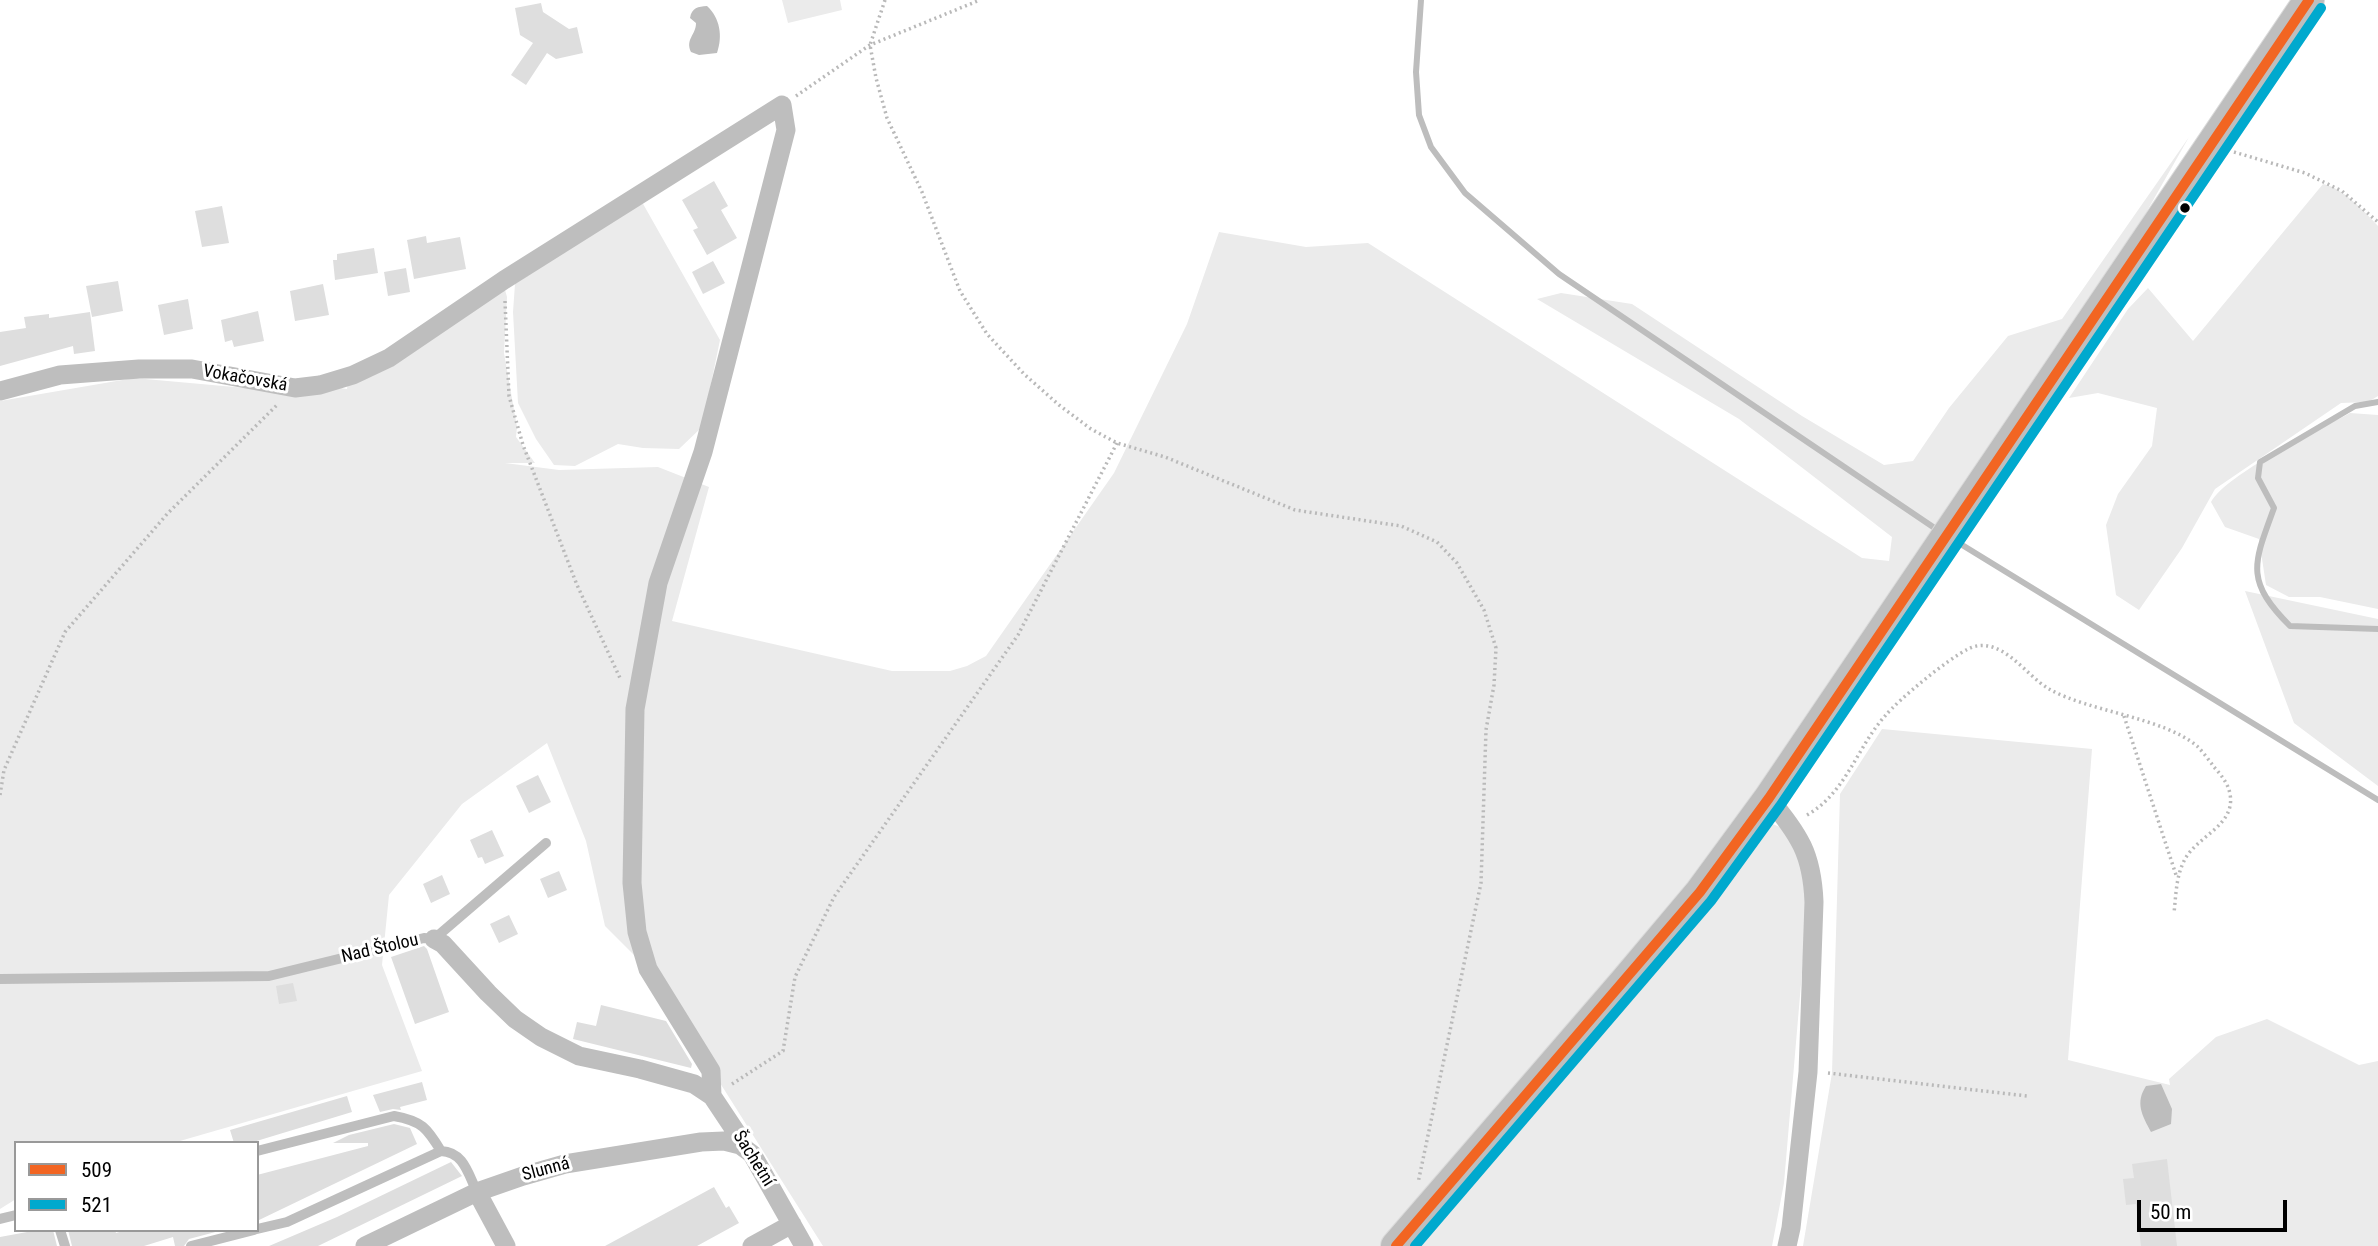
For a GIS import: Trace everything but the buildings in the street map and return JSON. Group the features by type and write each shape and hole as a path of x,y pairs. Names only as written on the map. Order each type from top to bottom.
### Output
{"main road":[{"path":"1405,1235 1700,892 1769,798 2309,0"}],"street":[{"name":"Vokačovská","path":"0,391 60,375 139,369 191,369 295,388 320,385 353,375 389,358 505,280 782,105"},
{"path":"712,1096 712,1071 648,969 637,932 632,883 635,709 658,583 703,452 786,130 782,105"},
{"path":"1769,798 1801,840 1809,858 1814,902 1808,1072 1787,1246"},
{"name":"Nad Štolou","path":"435,939 443,944 515,1019 541,1037 579,1056 694,1084 712,1096"},
{"name":"Šachetní","path":"712,1096 738,1135 740,1145 752,1154 804,1246"},
{"name":"Slunná","path":"365,1246 477,1192 565,1164 701,1142 724,1141 740,1145"},
{"path":"477,1192 506,1246"},
{"path":"752,1246 792,1224"}],"lane":[{"path":"435,939 546,843"},
{"name":"Nad Štolou","path":"0,979 269,976 424,937 435,939"},
{"path":"259,1151 394,1116 414,1119 429,1131 441,1151"},
{"path":"259,1229 287,1222 441,1151 460,1157 477,1192"},
{"path":"191,1246 248,1232"}],"path":[{"path":"885,0 870,45 887,118 922,192 960,291 987,334 1024,374 1080,421 1117,443 1165,457 1295,510 1401,526 1437,542 1457,563 1484,610 1496,648 1494,685 1486,730 1480,883 1405,1235"},
{"path":"782,105 870,45 980,0"},
{"path":"2212,145 2305,173 2342,191 2378,222"},
{"path":"505,280 509,396 523,445 577,586 635,709"},
{"path":"0,795 4,770 65,632 168,513 295,388"},
{"path":"712,1096 783,1051 795,977 834,897 1018,635 1117,443"},
{"path":"1790,824 1811,812 1835,792 1885,716 1938,670 1970,648 1988,645 2004,653 2049,689 2171,730 2197,747 2226,782 2230,794 2230,809 2221,824 2198,843 2185,859 2178,880 2174,913"},
{"path":"2124,716 2178,880"},
{"path":"1832,1073 2027,1096"}],"shaded area":[{"path":"782,0 840,0 842,10 788,23"},
{"path":"707,6 717,22 719,47 717,53 699,55 691,52 689,48 696,23 690,18 698,7"},
{"path":"2189,137 2126,248 1702,871 1384,1246 823,1246 648,969 605,926 586,841 547,743 462,804 389,895 382,965 422,1071 180,1141 14,1141 14,1200 0,1209 0,401 134,378 279,391 320,385 347,389 348,382 505,290 507,297 504,353 517,427 516,437 535,463 505,463 559,470 658,467 709,487 672,621 892,671 950,671 986,656 1114,473 1187,324 1219,232 1306,247 1368,243 1862,558 1889,561 1892,537 1739,419 1537,299 1561,293 1632,304 1802,416 1884,465 1913,461 1949,408 2008,336 2062,319"},
{"path":"2323,184 2346,195 2378,226 2378,396 2368,402 2341,403 2215,489 2182,548 2139,610 2116,595 2106,525 2118,494 2152,446 2157,408 2098,393 2069,398 2128,309 2148,288 2193,341"},
{"path":"642,202 720,340 702,427 679,449 618,444 575,466 554,465 536,439 518,403 513,312 515,284"},
{"path":"2350,413 2378,415 2378,609 2320,597 2289,597 2266,585 2259,539 2225,527 2211,502 2235,478 2296,441"},
{"path":"2245,591 2378,619 2378,786 2294,723"},
{"path":"1882,729 2092,749 2068,1060 2170,1085 2169,1079 2216,1037 2267,1019 2359,1065 2378,1061 2378,1246 1803,1246 1832,1073 1840,794"},
{"path":"1768,822 1787,830 1805,864 1808,902 1784,1183 1772,1246 1409,1246 1633,999"},
{"path":"2161,1084 2172,1109 2171,1124 2151,1132 2140,1104 2141,1098 2146,1086"}],"waterway":[{"path":"1421,0 1416,72 1419,115 1431,147 1465,193 1559,274 1939,531"},
{"path":"2378,402 2355,406 2260,462 2258,478 2274,508 2258,557 2257,570 2265,596 2290,626 2378,629"},
{"path":"1954,540 2378,800"}],"transit line":[{"name":"509","path":"1396,1246 1700,892 1769,798 2309,0"},
{"name":"521","path":"1415,1246 1711,901 1780,806 2321,8"}]}
